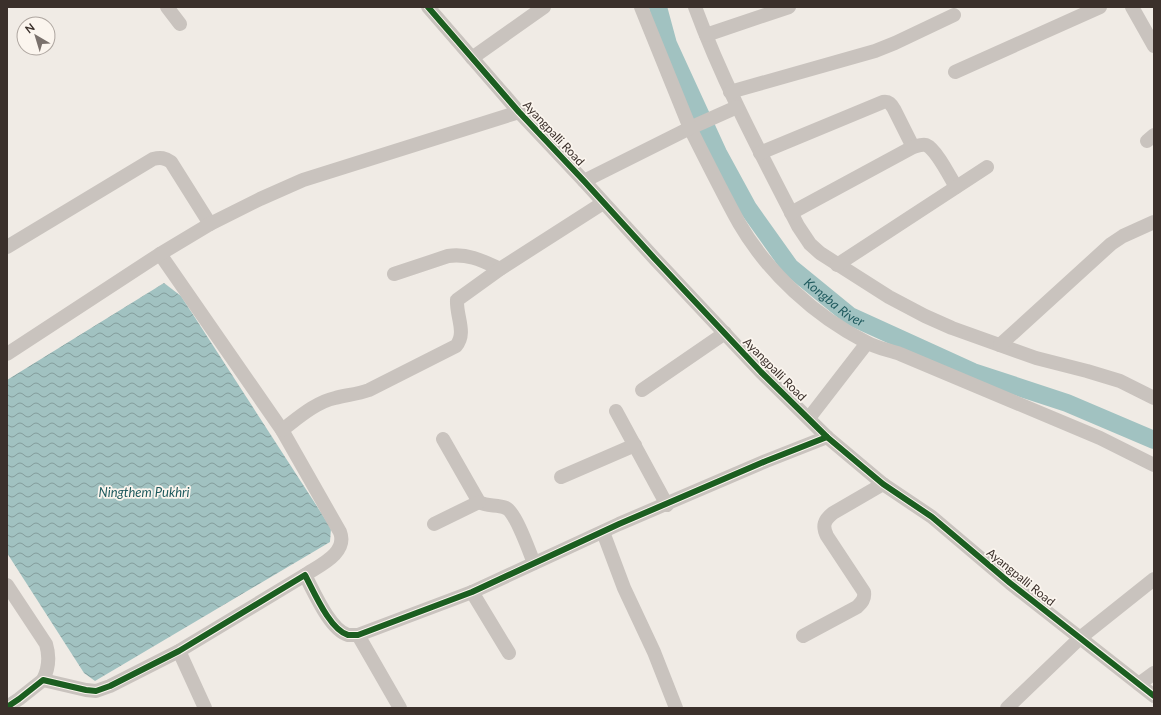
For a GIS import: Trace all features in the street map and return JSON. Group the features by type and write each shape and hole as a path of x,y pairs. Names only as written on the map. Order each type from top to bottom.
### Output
{"street":[{"path":"167,7 180,24"},
{"name":"Ayangpalli Road","path":"428,7 519,112 603,203 761,372 827,437 883,484 932,517 1010,583 1154,696"},
{"path":"641,7 694,126 740,223 758,251 805,300 837,325 867,343 900,354 1100,438 1154,465"},
{"path":"695,7 730,92 732,108 760,153 798,226 810,244 820,253 889,297 925,316 1036,358 1120,381 1154,398"},
{"path":"706,35 789,7"},
{"path":"955,72 1100,7"},
{"path":"1132,7 1154,46"},
{"path":"472,58 535,9"},
{"path":"730,92 875,51 954,15"},
{"path":"760,153 883,102 892,105 913,147"},
{"path":"584,181 732,108"},
{"path":"7,354 160,254 210,224 260,199 303,180 519,112"},
{"path":"791,212 913,147 922,145 929,147 933,151 956,187"},
{"path":"7,247 147,163 163,157 171,162 210,224"},
{"path":"837,265 987,167"},
{"path":"282,430 318,405 335,398 360,394 456,346 462,336 457,300 500,268 603,203"},
{"path":"1000,345 1111,244 1123,236 1154,222"},
{"path":"43,680 77,689 96,691 110,686 179,651 305,575 334,555 341,547 343,539 340,532 282,430 160,254"},
{"path":"394,274 448,256 458,255 478,259 500,268"},
{"path":"642,390 725,333"},
{"path":"809,418 867,343"},
{"path":"616,411 667,505"},
{"path":"305,575 332,624 349,635 358,635 472,592 603,532 766,461 827,437"},
{"path":"443,439 479,502 485,505 499,506 510,511 514,516 534,563"},
{"path":"561,477 635,445"},
{"path":"803,636 862,602 864,592 827,536 824,530 824,523 833,512 883,484"},
{"path":"434,524 479,502"},
{"path":"603,532 624,588 654,652 676,708"},
{"path":"1007,708 1080,638 1154,579"},
{"path":"7,585 46,644 49,653 49,665 43,680 21,704 7,707"},
{"path":"472,592 509,652"},
{"path":"358,635 400,708"},
{"path":"179,651 205,708"},
{"path":"1139,684 1154,673"}],"water":[{"name":"Ningthem Pukhri","path":"164,283 181,296 331,528 330,542 95,681 84,673 7,553 7,380"}],"waterway":[{"name":"Kongba River","path":"658,7 668,44 718,153 748,208 790,267 850,316 973,372 1067,403 1154,440"}],"cycle path":[{"path":"428,7 519,112 655,259 761,372 827,437 883,484 932,517 1010,583 1154,696"},
{"path":"7,707 43,680 96,691 110,686 179,651 305,575 323,610 335,626 341,632 348,635 358,635 472,592 619,524 766,461 827,437"}]}
